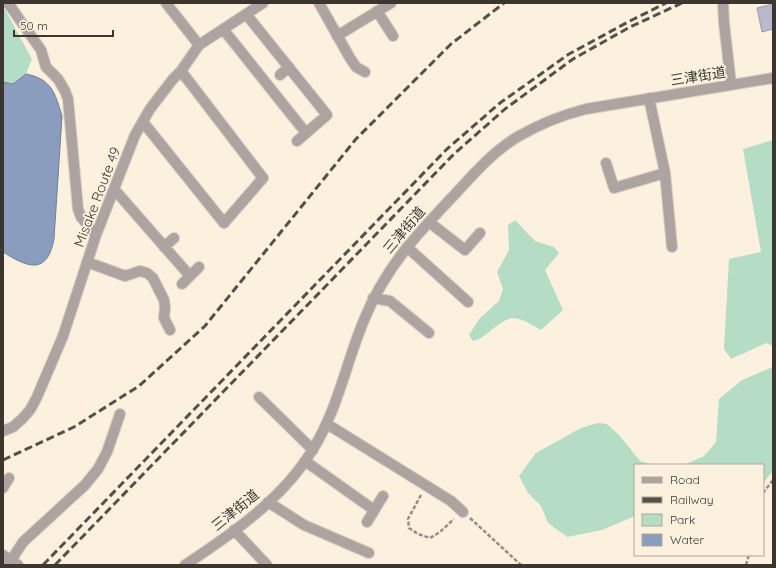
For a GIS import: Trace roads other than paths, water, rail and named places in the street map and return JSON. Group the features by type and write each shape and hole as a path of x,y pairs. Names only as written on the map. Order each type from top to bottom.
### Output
{"street":[{"path":"166,3 199,45"},
{"name":"Misake Route 49","path":"3,431 13,427 22,419 30,410 37,396 62,336 96,235 135,135 150,109 181,71 199,45 263,3"},
{"path":"319,3 356,67 366,72"},
{"path":"337,36 391,3"},
{"path":"723,3 731,84"},
{"path":"12,4 41,50 46,67 58,79 68,99 77,205 81,217 96,235"},
{"path":"377,12 393,36"},
{"path":"246,14 327,115 297,141"},
{"path":"223,29 306,133"},
{"path":"280,75 289,67"},
{"path":"143,122 224,223 263,178 181,71"},
{"name":"三津街道","path":"185,565 234,530 268,502 282,489 306,461 327,424 352,352 373,298 385,277 407,247 482,164 518,137 562,115 586,109 773,78"},
{"path":"649,98 665,173 672,247"},
{"path":"606,163 614,188 665,173"},
{"path":"114,189 190,276"},
{"path":"429,222 465,250 480,233"},
{"path":"164,247 174,238"},
{"path":"407,247 468,302"},
{"path":"87,262 125,276 140,271 147,273 153,278 164,300 164,318 170,330"},
{"path":"182,284 199,267"},
{"path":"373,298 390,301 429,333"},
{"path":"259,397 313,450"},
{"path":"10,561 23,542 85,485 98,469 107,452 120,414"},
{"path":"327,424 451,501 463,512"},
{"path":"306,461 374,510"},
{"path":"3,488 9,478"},
{"path":"367,522 383,496"},
{"path":"268,502 304,525 369,553"},
{"path":"234,530 267,565"}],"water":[{"path":"26,74 41,79 47,83 54,93 62,116 54,239 51,251 46,259 35,265 20,262 3,252 3,82 13,84"}],"railway":[{"path":"3,460 74,427 139,386 205,326 356,139 451,44 504,3"},
{"path":"43,565 447,149 500,103 569,54 666,3"},
{"path":"55,565 454,154 505,109 573,59 630,27 682,3"}]}
